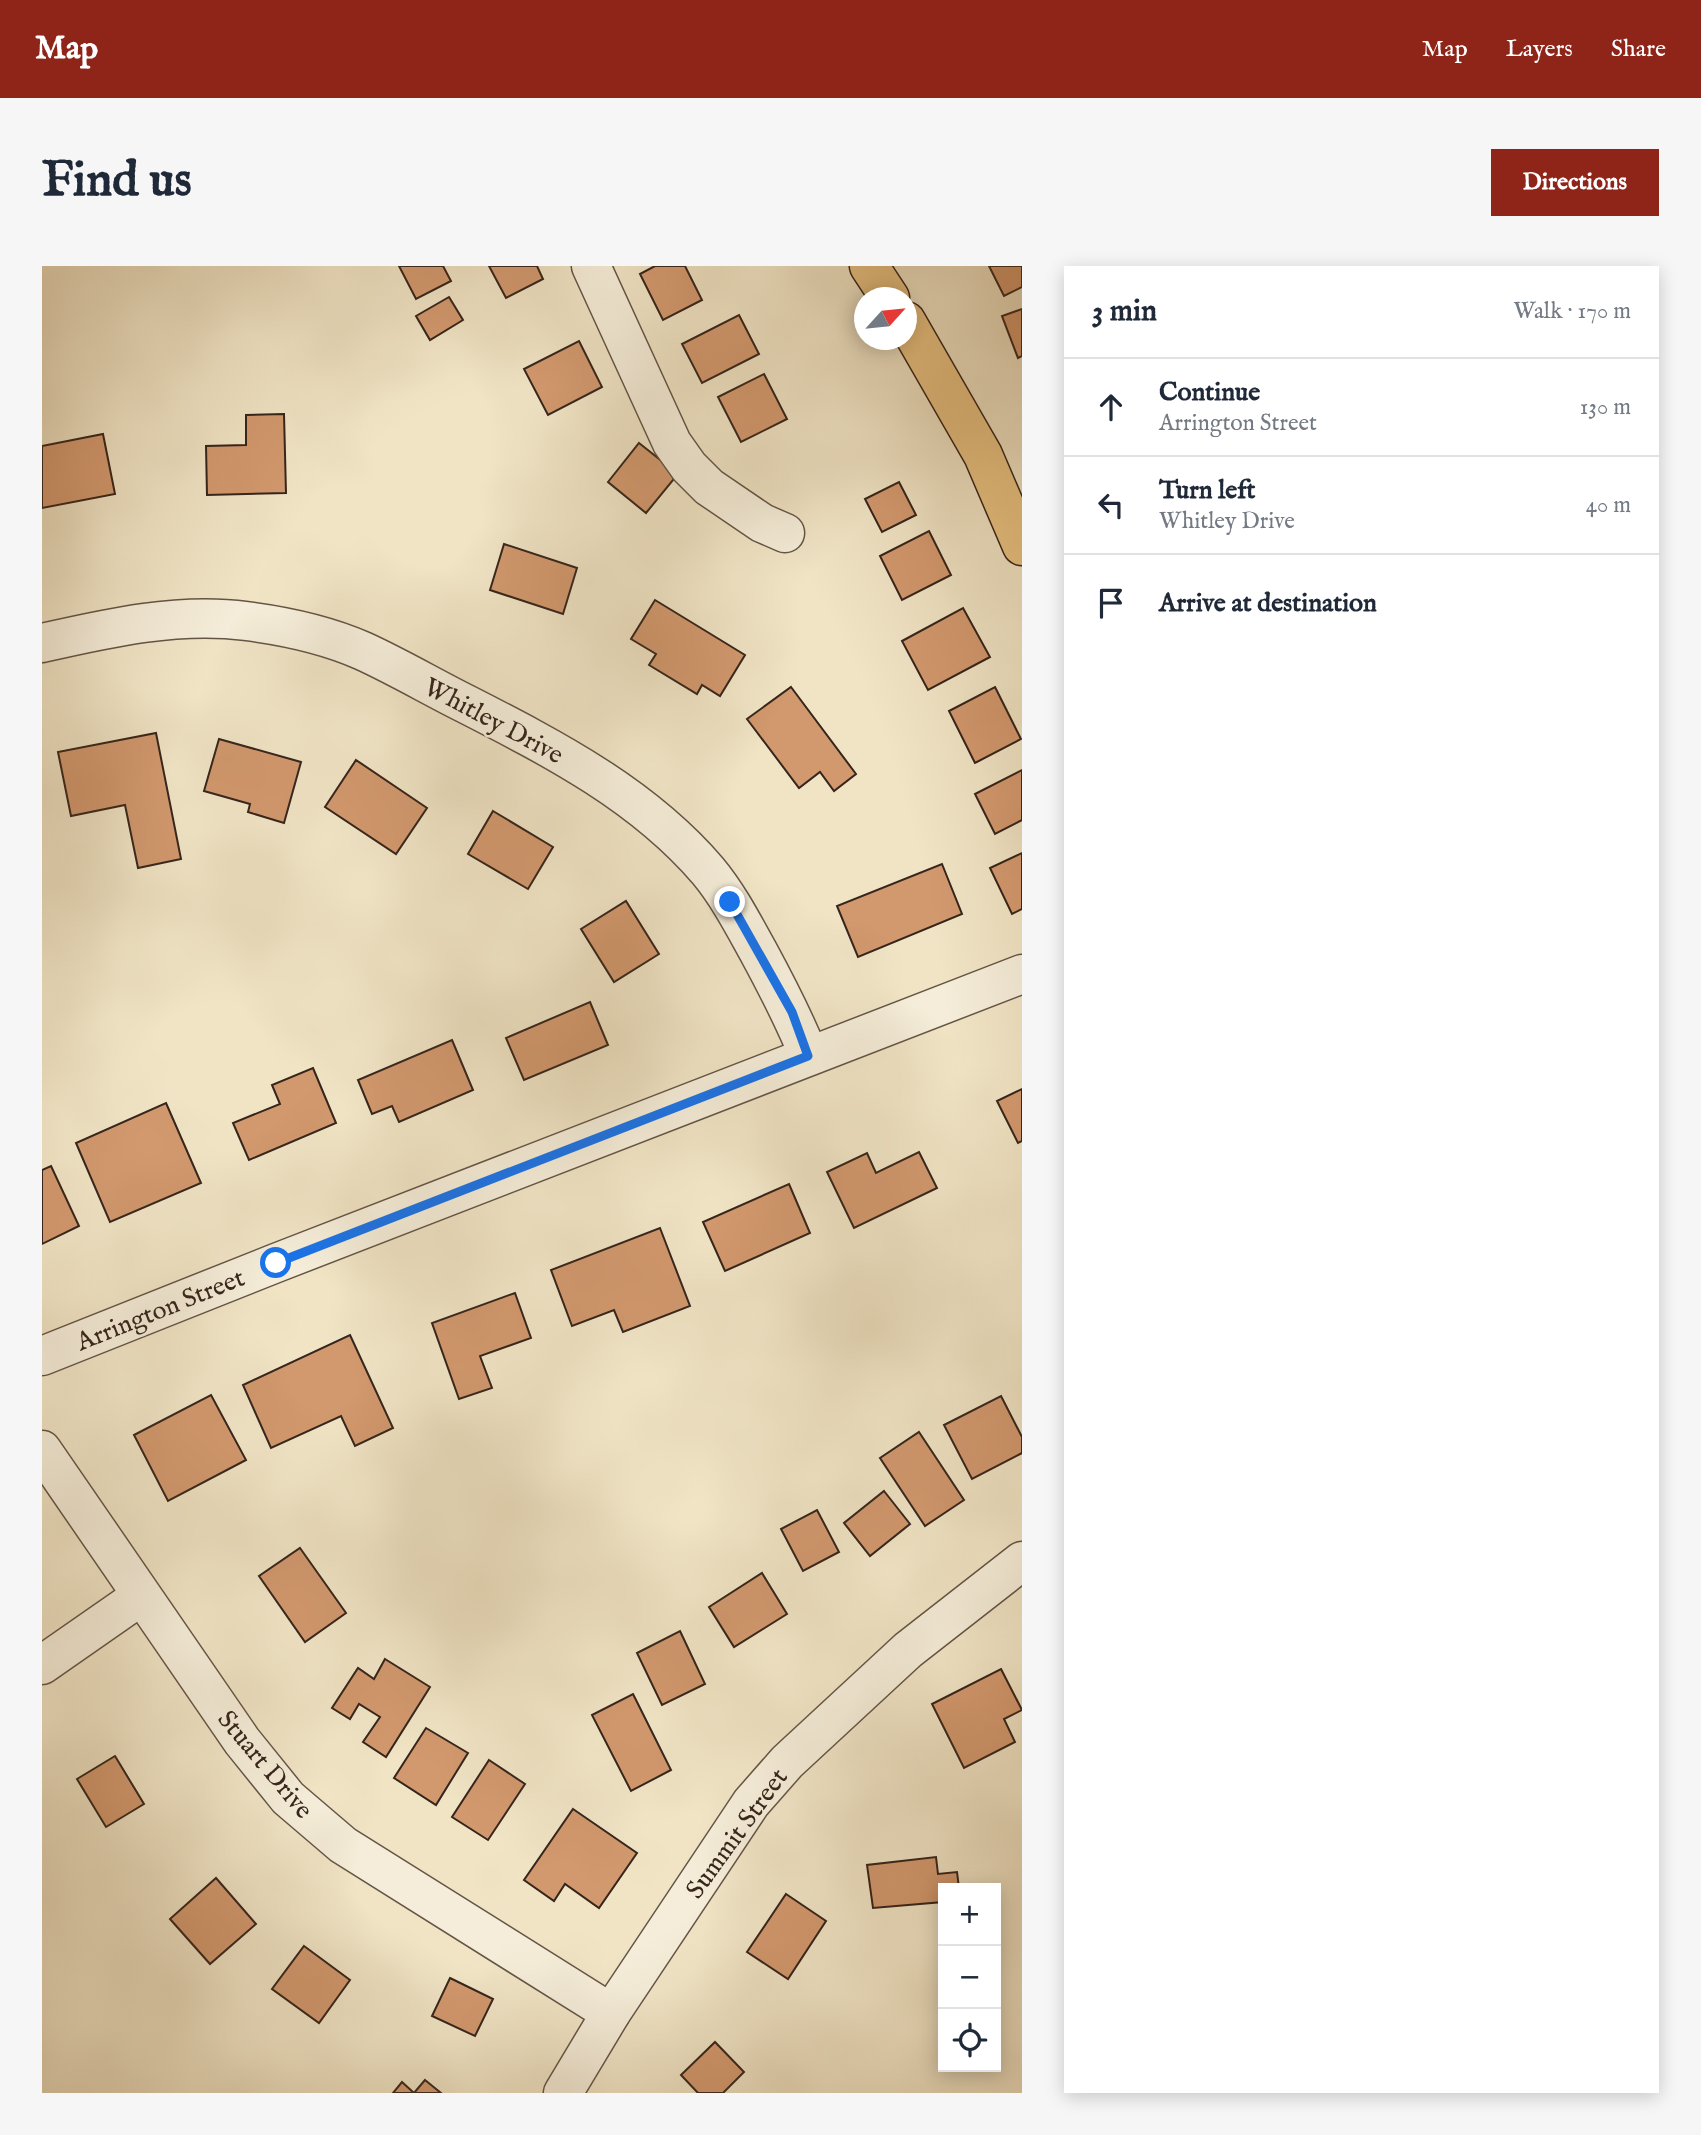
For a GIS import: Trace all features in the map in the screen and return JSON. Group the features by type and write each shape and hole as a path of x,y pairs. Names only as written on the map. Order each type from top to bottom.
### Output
{"main road":[{"path":"869,266 883,287"},
{"path":"917,340 983,455 1022,546"}],"street":[{"path":"590,266 672,443 689,467 709,487 762,523 786,533"},
{"name":"Whitley Drive","path":"42,643 129,625 188,618 244,620 322,637 362,651 551,748 629,797 674,836 708,872 750,936 792,1012 808,1056"},
{"name":"Arrington Street","path":"42,1356 1022,974"},
{"name":"Stuart Drive","path":"42,1450 242,1741 288,1798 343,1845 611,2012"},
{"name":"Summit Street","path":"563,2093 611,2012 751,1803 787,1762 908,1650 1022,1561"},
{"path":"42,1665 141,1596"}],"building":[{"path":"399,266 443,266 451,281 416,299"},
{"path":"489,266 537,266 543,279 506,298"},
{"path":"655,266 685,266 702,300 663,320 640,274"},
{"path":"989,266 1022,266 1022,287 1004,296"},
{"path":"449,297 463,320 430,340 416,316"},
{"path":"1022,309 1022,356 1018,358 1002,316"},
{"path":"739,315 759,354 702,383 682,344"},
{"path":"579,341 602,387 548,415 524,369"},
{"path":"764,374 787,419 741,442 718,397"},
{"path":"284,414 286,493 207,495 206,446 246,445 246,415"},
{"path":"103,434 115,494 42,508 42,446"},
{"path":"639,443 678,474 646,513 608,482"},
{"path":"899,482 916,515 882,532 865,499"},
{"path":"929,531 951,575 902,600 880,556"},
{"path":"504,544 577,568 563,614 490,590"},
{"path":"655,600 745,655 720,696 702,685 697,694 649,665 656,654 631,639"},
{"path":"963,608 990,657 928,690 902,641"},
{"path":"791,687 856,774 834,791 820,772 799,788 747,719"},
{"path":"995,687 1021,739 975,763 949,711"},
{"path":"156,733 181,859 138,868 125,805 71,816 58,752"},
{"path":"219,739 301,762 284,823 248,812 250,804 204,791"},
{"path":"356,760 427,808 396,854 325,807"},
{"path":"1022,770 1022,820 995,834 975,794"},
{"path":"493,811 553,847 528,889 468,854"},
{"path":"1022,853 1022,909 1012,914 990,868"},
{"path":"942,864 962,914 858,957 837,906"},
{"path":"626,901 659,954 614,982 581,929"},
{"path":"590,1002 608,1045 524,1080 506,1038"},
{"path":"452,1040 473,1090 399,1122 392,1106 372,1114 358,1080"},
{"path":"313,1068 336,1123 249,1160 233,1123 280,1104 272,1085"},
{"path":"1022,1089 1022,1141 1018,1143 997,1101"},
{"path":"166,1103 201,1183 110,1222 76,1143"},
{"path":"919,1152 937,1188 854,1228 827,1172 867,1153 876,1173"},
{"path":"51,1166 79,1226 42,1244 42,1170"},
{"path":"789,1184 810,1233 725,1271 703,1222"},
{"path":"660,1228 690,1306 623,1332 614,1310 572,1326 551,1270"},
{"path":"515,1293 531,1338 480,1356 492,1388 459,1399 432,1323"},
{"path":"350,1335 393,1428 355,1446 341,1416 271,1448 243,1385"},
{"path":"211,1395 246,1460 168,1501 134,1435"},
{"path":"1001,1396 1022,1437 1022,1453 972,1479 944,1425"},
{"path":"919,1432 964,1500 925,1526 880,1458"},
{"path":"884,1491 910,1524 870,1556 844,1523"},
{"path":"817,1510 839,1552 803,1571 781,1529"},
{"path":"300,1548 346,1613 305,1642 259,1576"},
{"path":"762,1573 787,1614 734,1647 709,1607"},
{"path":"680,1631 705,1684 662,1705 637,1653"},
{"path":"385,1659 430,1687 386,1757 363,1742 380,1717 359,1704 350,1719 332,1708 358,1668 374,1679"},
{"path":"1001,1669 1022,1710 1004,1719 1015,1742 964,1768 932,1704"},
{"path":"633,1694 671,1770 631,1791 592,1715"},
{"path":"426,1728 468,1753 436,1805 394,1778"},
{"path":"115,1756 144,1804 106,1827 77,1779"},
{"path":"489,1760 525,1784 488,1840 452,1817"},
{"path":"573,1809 637,1853 599,1908 565,1884 554,1901 524,1880"},
{"path":"936,1857 938,1874 957,1872 958,1883 938,1883 938,1902 873,1908 867,1865"},
{"path":"216,1878 256,1924 210,1964 170,1919"},
{"path":"786,1894 826,1921 788,1979 747,1952"},
{"path":"304,1946 350,1980 319,2023 272,1989"},
{"path":"450,1978 493,1999 475,2036 432,2016"},
{"path":"715,2042 744,2072 723,2093 698,2093 681,2075"},
{"path":"425,2080 441,2093 414,2093"},
{"path":"402,2082 414,2093 393,2093"}],"route":[{"path":"276,1263 808,1056 792,1012 730,902"}]}
